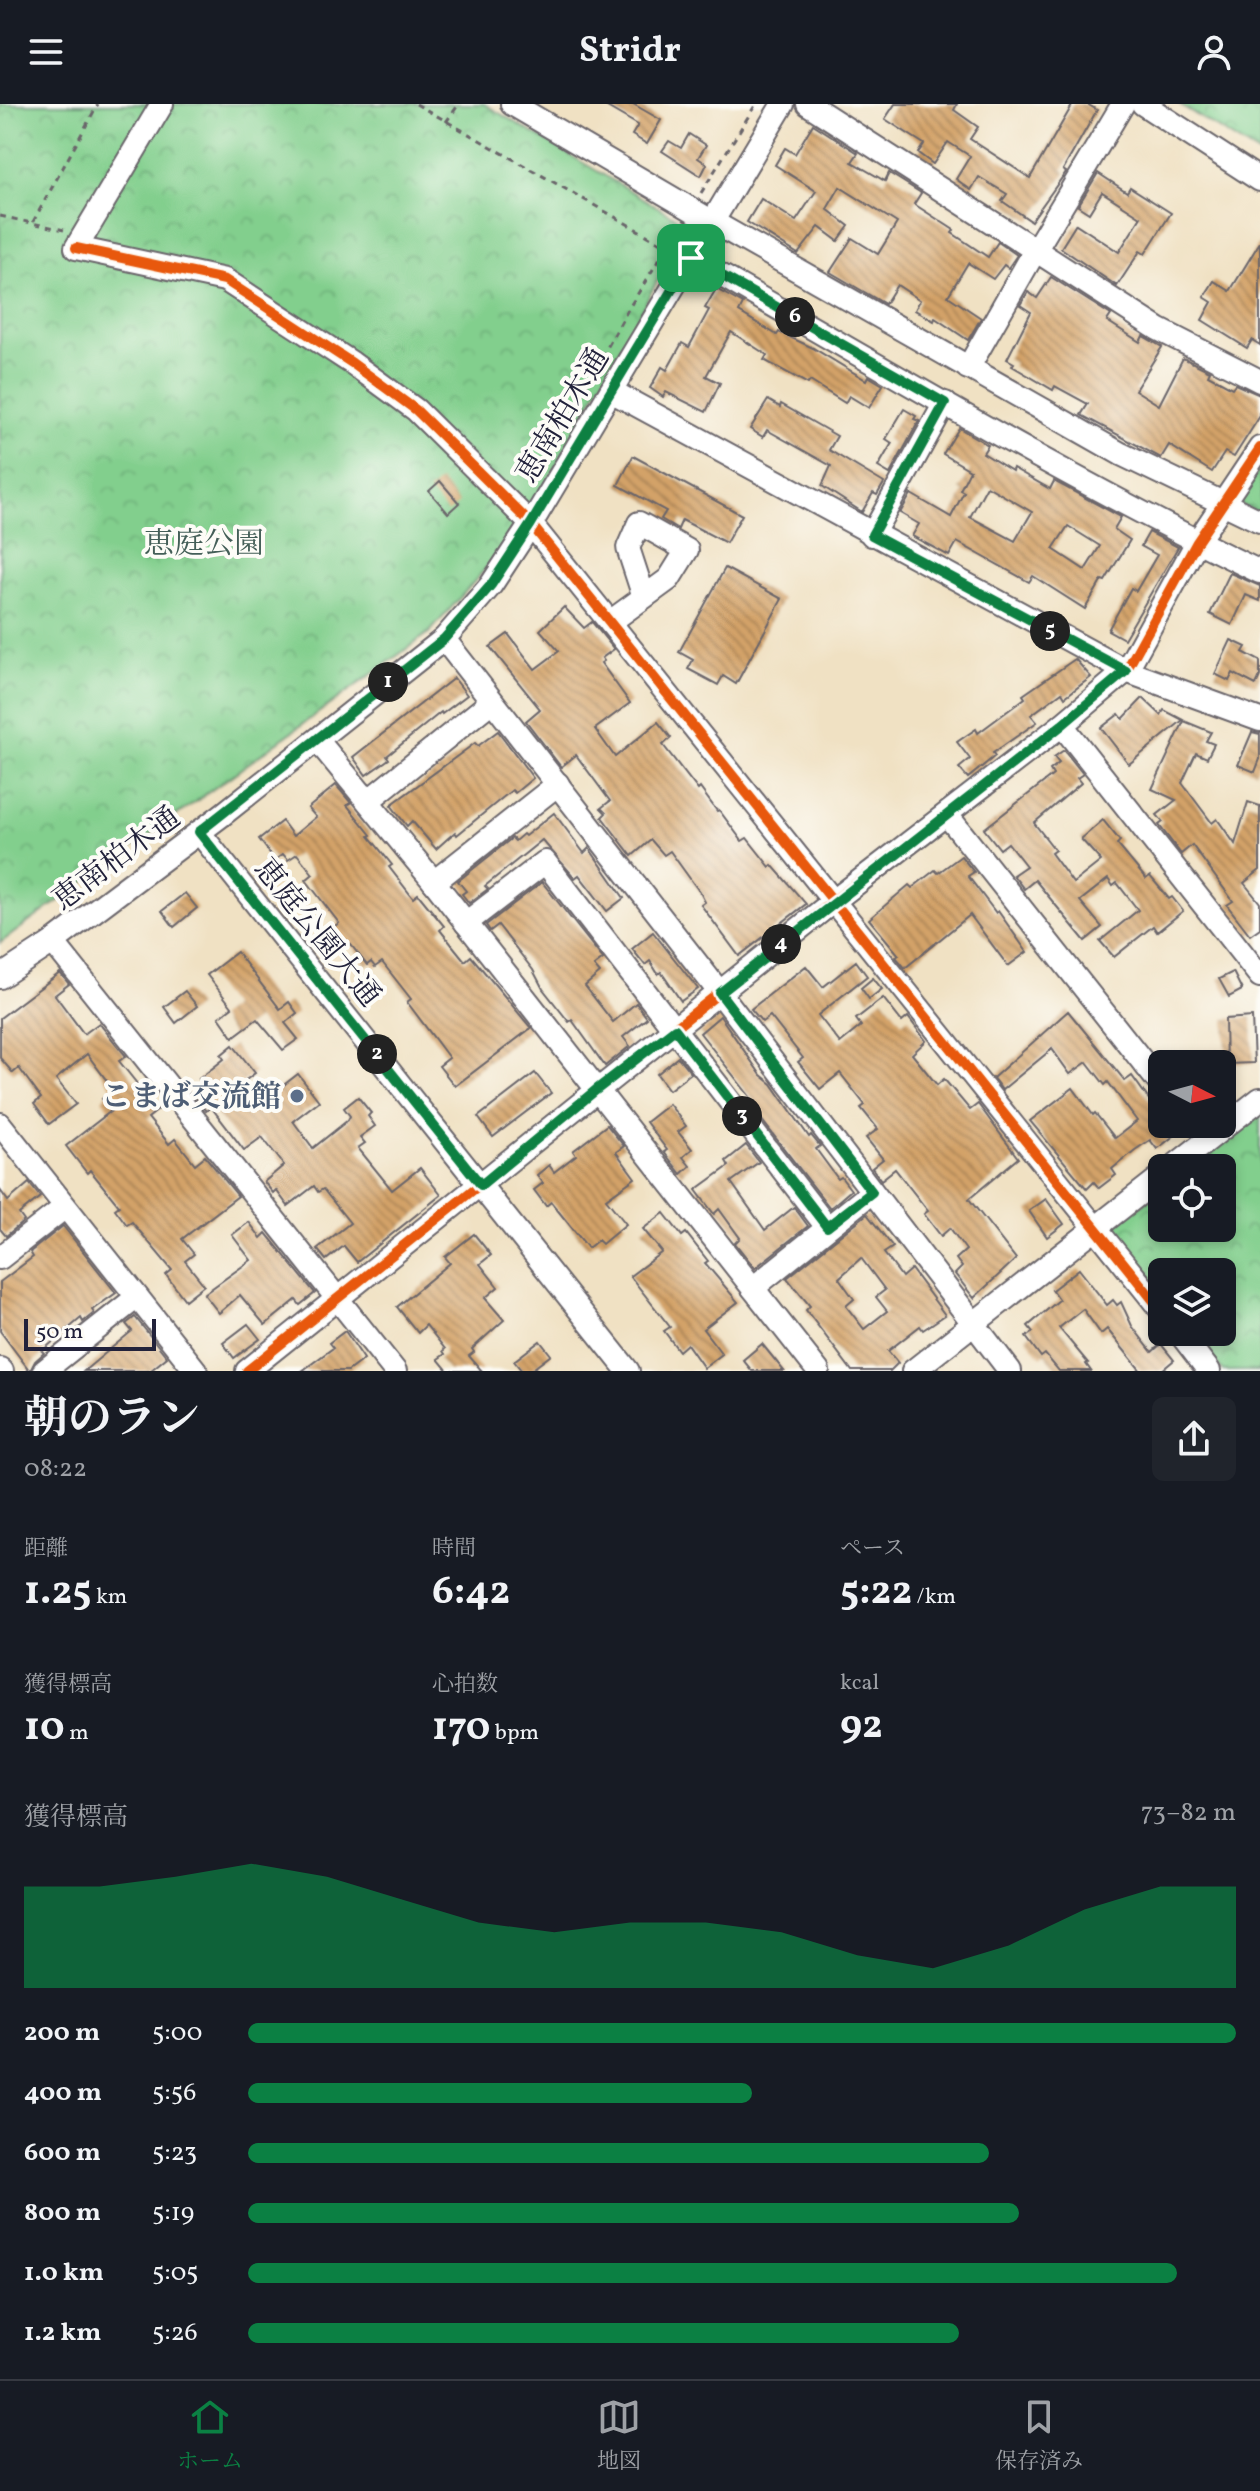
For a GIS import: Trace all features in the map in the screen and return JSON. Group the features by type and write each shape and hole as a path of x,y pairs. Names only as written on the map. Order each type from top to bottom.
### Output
{"street":[{"path":"162,104 80,242 225,280 352,363 416,410 531,524 1148,1293"},
{"path":"512,104 1121,454 1260,521"},
{"name":"恵南柏木通","path":"0,977 53,942 199,832 444,639 491,585 531,524 783,104"},
{"path":"808,104 1158,329 1260,381"},
{"path":"968,368 1123,104"},
{"path":"1143,104 1260,180"},
{"path":"691,258 945,403 1197,542 1260,572"},
{"path":"611,391 1126,671 1260,720"},
{"path":"872,535 945,403"},
{"path":"247,1371 596,1090 1062,725 1126,671 1197,542 1260,448"},
{"path":"610,622 644,597"},
{"path":"444,639 1010,1371"},
{"path":"368,801 492,701"},
{"path":"1062,725 1260,975"},
{"path":"318,741 434,882 818,1371"},
{"path":"434,882 558,784"},
{"path":"947,815 1148,1068"},
{"name":"恵庭公園大通","path":"199,832 628,1371"},
{"path":"466,923 545,862 827,1227"},
{"path":"53,942 395,1371"},
{"path":"1236,1112 1260,1099"},
{"path":"0,1124 196,1371"},
{"path":"1183,1154 1195,1138"},
{"path":"913,1371 1148,1187"},
{"path":"753,1288 872,1192"},
{"path":"0,1258 65,1207"},
{"path":"44,1371 137,1297"},
{"path":"1190,1346 1209,1371"}],"path":[{"path":"33,222 98,104"},
{"path":"416,104 666,246"},
{"path":"446,122 459,104"},
{"path":"555,443 627,311 756,104"},
{"path":"0,216 33,222 80,242"}],"green space":[{"name":"恵庭公園","path":"0,104 484,104 688,225 523,526 430,632 0,943"},
{"path":"1179,104 1260,104 1260,155"},
{"path":"1260,468 1260,514 1238,503"},
{"path":"1260,1110 1260,1371 1223,1371 1203,1346 1236,1346 1236,1258 1148,1258 1148,1275 1116,1235 1116,1225 1148,1200 1148,1242 1236,1242 1236,1154 1205,1154 1225,1138 1236,1138 1236,1129"}],"building":[{"path":"602,104 633,104 661,120 647,144 632,135 638,125"},
{"path":"895,104 957,104 954,110 978,127 970,139 1030,178 1073,104 1087,104 1097,110 1063,170 1066,172 1031,221 1002,201 1007,194 979,177 971,190 956,179 970,156 948,142 933,164 918,153 924,144 885,119"},
{"path":"813,124 858,153 852,162 885,181 889,173 921,193 914,204 988,257 998,242 1017,255 1008,268 1004,265 993,279 968,263 948,296 981,318 968,340 935,318 934,321 915,310 920,300 897,285 885,304 830,272 852,238 878,254 897,223 840,187 827,209 849,226 838,241 819,227 798,254 747,222 761,199 796,221 816,191 775,165 785,148 795,154"},
{"path":"689,134 706,145 698,158 707,164 701,176 662,151 669,141 681,148"},
{"path":"1098,173 1127,192 1130,187 1171,213 1145,254 1140,251 1117,286 1061,248 1076,224 1119,252 1141,217 1102,192 1089,213 1078,206"},
{"path":"1260,242 1260,345 1252,340 1247,348 1202,320 1212,302 1204,297 1214,281 1230,291"},
{"path":"1051,277 1111,315 1107,321 1140,342 1143,336 1162,347 1135,390 1159,405 1183,358 1210,371 1208,375 1232,388 1235,384 1260,395 1260,416 1234,457 1225,452 1212,472 1169,445 1161,458 1081,415 1088,404 1055,386 1053,390 1012,366 1014,363 1007,359 1031,312 1020,305 1028,292 1037,298"},
{"path":"716,289 743,304 739,312 777,335 779,332 813,348 866,380 868,376 883,385 869,408 849,396 845,403 810,381 808,384 764,360 767,355 731,332 706,376 720,383 706,412 666,392 663,397 650,388 662,367 667,370 682,343 689,347 709,310 705,308"},
{"path":"768,400 780,407 781,404 837,436 829,450 884,483 877,495 873,493 862,512 822,486 831,466 767,430 763,437 750,429"},
{"path":"904,409 919,421 890,474 878,467 892,443 886,439"},
{"path":"959,428 988,445 983,453 1012,471 1013,468 1050,489 1054,481 1121,517 1114,529 1130,540 1085,609 1033,576 1029,582 957,542 949,556 912,536 919,524 900,513 911,494 951,517 964,492 960,490 970,470 943,454","holes":["987,486 1032,512 1015,541 970,517","1068,526 1100,546 1085,570 1053,549"]},
{"path":"633,456 742,515 726,543 682,520 678,529 661,519 666,511 618,485"},
{"path":"440,481 459,503 448,513 429,491"},
{"path":"1149,532 1178,547 1124,639 1108,630 1131,588 1136,591 1157,555 1141,546"},
{"path":"725,568 782,599 736,684 723,676 718,685 688,669 693,660 679,652"},
{"path":"1230,573 1260,586 1260,601 1246,595 1232,625 1210,614"},
{"path":"564,607 584,628 592,622 614,649 602,658 604,661 601,663 630,703 595,729 615,757 658,722 671,738 663,745 698,790 700,788 719,810 742,841 747,838 806,904 739,956 701,905 705,902 701,894 670,851 664,855 651,840 632,856 602,817 606,813 601,808 610,801 576,755 561,767 526,721 540,709 490,647 508,634 535,669 559,651 540,630"},
{"path":"1231,640 1246,647 1243,652 1260,661 1260,676 1256,685 1233,673 1229,681 1215,674"},
{"path":"1075,659 1091,677 1065,697 1062,692 1031,715 1037,722 993,753 995,756 968,778 959,768 970,759 957,742 976,729 978,733 1025,698 1023,695"},
{"path":"454,678 467,695 441,712 387,756 389,759 366,775 353,757"},
{"path":"1143,698 1161,715 1164,710 1183,720 1129,764 1101,728 1119,714 1123,719"},
{"path":"1184,721 1211,732 1206,741 1214,744 1207,758 1196,753 1182,783 1212,823 1217,819 1235,844 1248,802 1260,806 1260,870 1244,883 1260,903 1260,928 1250,935 1227,905 1233,901 1192,845 1181,854 1159,825 1163,822 1157,815 1176,800 1152,789"},
{"path":"498,731 533,778 515,793 512,790 436,849 412,821 407,826 391,805 475,743 478,746"},
{"path":"1252,732 1260,734 1260,759 1255,772 1238,765"},
{"path":"1064,750 1083,774 1077,778 1081,783 1034,823 1055,850 1051,853 1073,883 1101,861 1081,839 1103,820 1120,841 1117,844 1146,879 1150,876 1183,911 1157,932 1153,926 1114,957 1100,941 1138,910 1117,883 1113,886 1108,879 1080,901 1102,927 1085,941 1035,880 1024,889 1013,875 1026,866 1008,843 1000,849 984,829 1053,775 1050,770 1059,763 1054,757"},
{"path":"336,785 413,898 418,894 444,926 440,930 465,961 471,956 531,1028 455,1086 439,1066 449,1058 407,1002 411,999 382,962 375,967 371,962 367,965 348,941 345,943 332,928 339,923 306,880 313,874 297,854 288,860 283,854 275,860 259,839 282,821 293,836 316,817 308,808"},
{"path":"554,813 584,853 589,848 624,898 607,911 579,875 575,878 542,840 485,886 488,889 469,903 462,894 466,891 458,881 512,838 515,841 523,834 525,836"},
{"path":"961,856 974,872 968,876 1027,952 1008,966 970,915 905,968 896,957 899,955 869,919 909,885 912,888 935,870 938,873"},
{"path":"542,882 603,959 594,966 600,973 585,986 613,1022 636,1003 647,1018 623,1037 630,1046 605,1066 572,1020 569,1022 543,989 533,970 498,925 490,931 486,925"},
{"path":"185,893 197,908 174,927 162,911"},
{"path":"653,932 698,989 681,1001 661,972 658,974 650,961 645,965 632,949"},
{"path":"237,952 280,1009 289,1002 297,1013 285,1023 298,1039 283,1050 257,1019 233,1037 219,1017 232,1007 207,975"},
{"path":"856,961 867,976 818,1015 840,1043 861,1026 856,1019 883,998 902,1022 908,1017 926,1041 912,1054 937,1085 944,1079 970,1110 978,1104 1018,1158 969,1199 1016,1259 974,1298 955,1274 962,1267 956,1259 966,1250 950,1228 941,1236 924,1214 928,1211 895,1169 881,1180 872,1168 883,1159 866,1138 878,1129 861,1108 865,1105 840,1073 820,1089 798,1062 803,1058 770,1016 762,1022 751,1009 806,966 823,987"},
{"path":"1233,972 1242,990 1229,997 1219,979"},
{"path":"60,973 69,984 55,995 84,1034 99,1023 126,1056 119,1061 158,1110 148,1118 169,1144 175,1139 195,1164 205,1156 238,1196 182,1239 194,1254 185,1261 204,1285 185,1300 166,1275 172,1270 132,1222 127,1225 115,1209 119,1206 66,1146 111,1111 102,1099 113,1089 87,1054 56,1079 76,1104 49,1124 34,1104 41,1098 19,1068 13,1073 0,1058 0,1018"},
{"path":"873,978 882,989 869,999 861,988"},
{"path":"185,991 197,1006 176,1023 164,1007"},
{"path":"1068,1011 1125,1081 1132,1076 1148,1098 1148,1138 1171,1138 1157,1149 1150,1140 1112,1169 1116,1175 1099,1188 1094,1182 1087,1189 1030,1121 1073,1088 1115,1138 1137,1121 1108,1082 1105,1085 1087,1062 1070,1074 1052,1049 1002,1090 993,1078"},
{"path":"720,1016 761,1075 772,1084 809,1137 811,1135 820,1146 816,1149 838,1179 841,1177 851,1190 830,1208 751,1106 755,1103 700,1033"},
{"path":"1252,1017 1254,1063 1236,1064 1236,1050 1226,1050 1225,1019"},
{"path":"233,1045 255,1073 238,1086 254,1108 298,1074 319,1101 293,1121 313,1148 348,1120 350,1116 344,1108 358,1097 371,1113 368,1116 375,1126 360,1137 365,1143 358,1148 392,1190 420,1168 441,1195 357,1262 344,1246 326,1260 317,1249 350,1223 323,1189 318,1192 314,1186 288,1206 276,1190 273,1193 264,1182 284,1165 262,1137 244,1150 211,1107 206,1111 192,1094 204,1085 199,1079 224,1059 221,1055"},
{"path":"678,1057 691,1073 669,1090 657,1074"},
{"path":"535,1073 551,1093 493,1137 478,1117"},
{"path":"669,1104 686,1126 678,1132 692,1149 683,1157 690,1166 681,1174 646,1122"},
{"path":"607,1125 624,1146 616,1152 635,1178 606,1199 626,1224 602,1244 598,1240 588,1248 551,1202 546,1206 534,1190 543,1183 537,1175 549,1165 554,1172 576,1155 573,1151"},
{"path":"746,1145 759,1162 731,1182 765,1230 794,1207 808,1226 755,1268 735,1243 740,1238 719,1209 714,1214 696,1190 729,1166 726,1161"},
{"path":"29,1183 40,1197 19,1214 24,1221 6,1236 0,1229 0,1190 8,1201"},
{"path":"1046,1199 1064,1224 1047,1237 1029,1211"},
{"path":"664,1213 682,1236 686,1233 708,1261 705,1263 738,1302 703,1329 722,1354 704,1368 687,1344 679,1351 664,1331 670,1327 630,1276 662,1252 643,1229"},
{"path":"867,1214 893,1247 884,1253 902,1277 911,1269 945,1315 923,1330 920,1326 888,1351 898,1363 890,1371 852,1371 806,1310 810,1306 787,1278","holes":["861,1258 885,1290 876,1297 887,1311 864,1329 846,1306 854,1299 839,1278"]},
{"path":"249,1222 261,1238 266,1233 315,1293 300,1305 296,1300 265,1325 240,1295 219,1313 204,1294 251,1260 232,1235"},
{"path":"63,1226 116,1293 92,1310 94,1313 83,1322 81,1318 42,1351 44,1353 30,1371 0,1331 0,1282 33,1257 30,1252"},
{"path":"474,1234 491,1255 480,1264 498,1287 485,1298 504,1320 472,1349 474,1352 469,1356 482,1371 448,1371 438,1359 445,1354 445,1349 426,1325 418,1333 397,1307 450,1263 445,1257"},
{"path":"1079,1269 1107,1305 1113,1300 1117,1305 1121,1302 1132,1326 1152,1352 1163,1346 1174,1360 1161,1371 1141,1371 1107,1329 1101,1334 1083,1309 1059,1328 1091,1371 1059,1371 1045,1354 1041,1357 1026,1337 1033,1332 1028,1326 1059,1300 1052,1290"},
{"path":"135,1317 167,1357 150,1371 84,1371 132,1331 126,1324"},
{"path":"248,1324 260,1339 234,1358 223,1343"},
{"path":"345,1331 364,1359 348,1371 302,1371 333,1348 329,1343"},
{"path":"540,1341 551,1355 530,1371 522,1371 514,1361"},
{"path":"762,1344 784,1371 752,1371 743,1360"}],"cycle path":[{"path":"76,248 225,280 352,363 416,410 531,524 1148,1294"},
{"path":"247,1371 1126,671 1197,542 1260,448"}],"place":[{"name":"こまば交流館","path":"297,1096"}],"route":[{"path":"691,258 945,403 872,535 1126,671 1062,725 720,993 872,1192 827,1227 675,1029 481,1185 199,832 444,639 491,585 691,258"}]}
